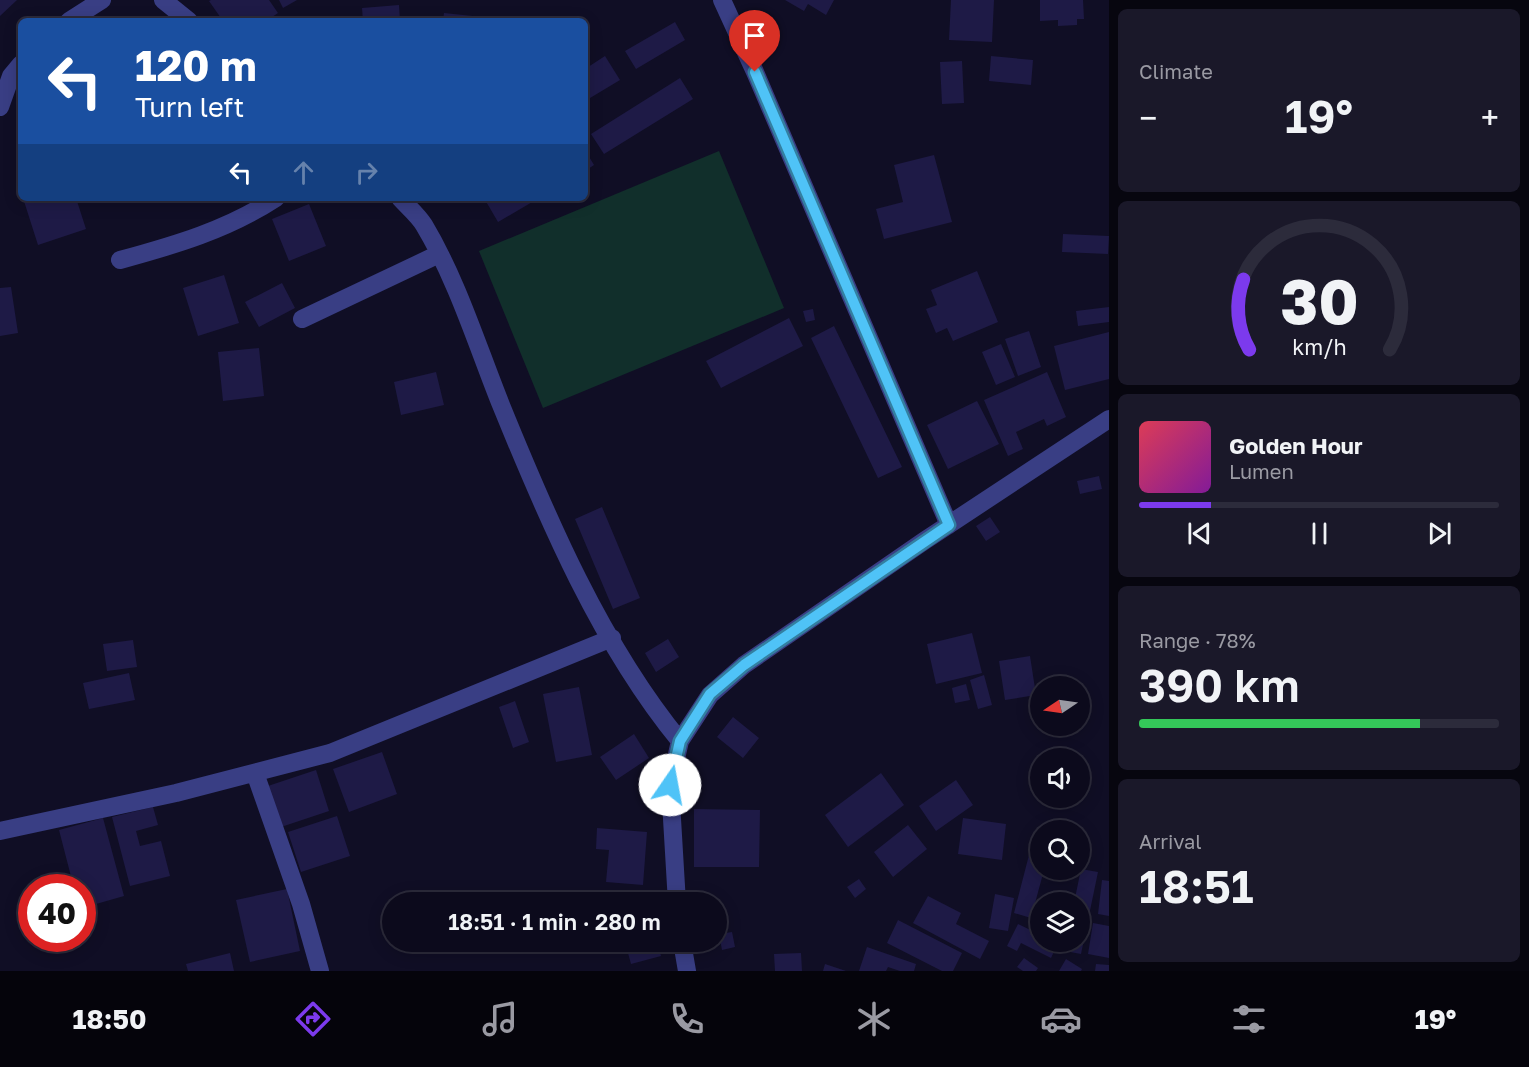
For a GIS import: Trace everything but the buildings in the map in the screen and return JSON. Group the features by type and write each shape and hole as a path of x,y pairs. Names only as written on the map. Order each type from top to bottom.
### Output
{"street":[{"path":"74,18 102,0"},
{"path":"163,0 185,18"},
{"path":"722,0 949,525"},
{"path":"0,107 11,71"},
{"path":"120,261 187,242 224,228 271,201"},
{"path":"403,201 423,223 439,254 534,483 575,571 658,714 680,741"},
{"path":"302,319 439,254"},
{"path":"676,892 670,785 680,741 710,694 744,665 1109,419"},
{"path":"0,831 176,793 330,753 612,638"},
{"path":"255,773 301,904 320,971"},
{"path":"684,952 687,971"}],"green space":[{"path":"719,151 784,308 543,408 479,251"}],"route":[{"path":"670,785 680,741 710,694 744,665 949,525 755,72"}]}
